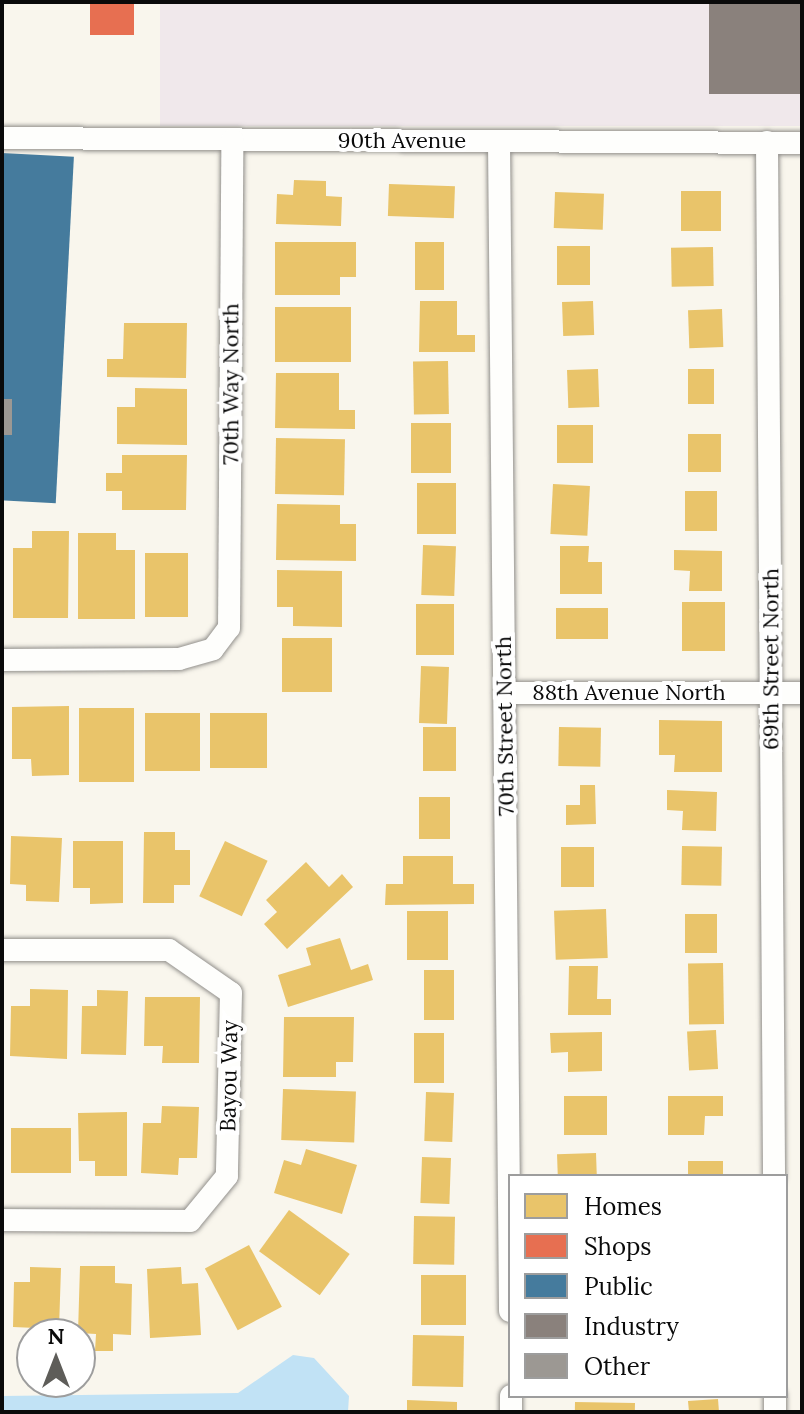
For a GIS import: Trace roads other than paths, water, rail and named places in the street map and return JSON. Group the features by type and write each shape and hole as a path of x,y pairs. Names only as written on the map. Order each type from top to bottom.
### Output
{"street":[{"name":"90th Avenue","path":"2,138 802,143"},
{"name":"70th Way North","path":"2,660 179,659 213,649 229,628 232,140"},
{"name":"70th Street North","path":"499,142 509,1174"},
{"name":"69th Street North","path":"767,142 774,1174"},
{"name":"88th Avenue North","path":"504,693 802,693"},
{"name":"Bayou Way","path":"2,950 169,950 231,993 227,1176 190,1221 2,1220"}],"water":[{"path":"293,1355 314,1358 349,1396 348,1412 2,1412 2,1396 96,1398 96,1395 238,1393"}]}
